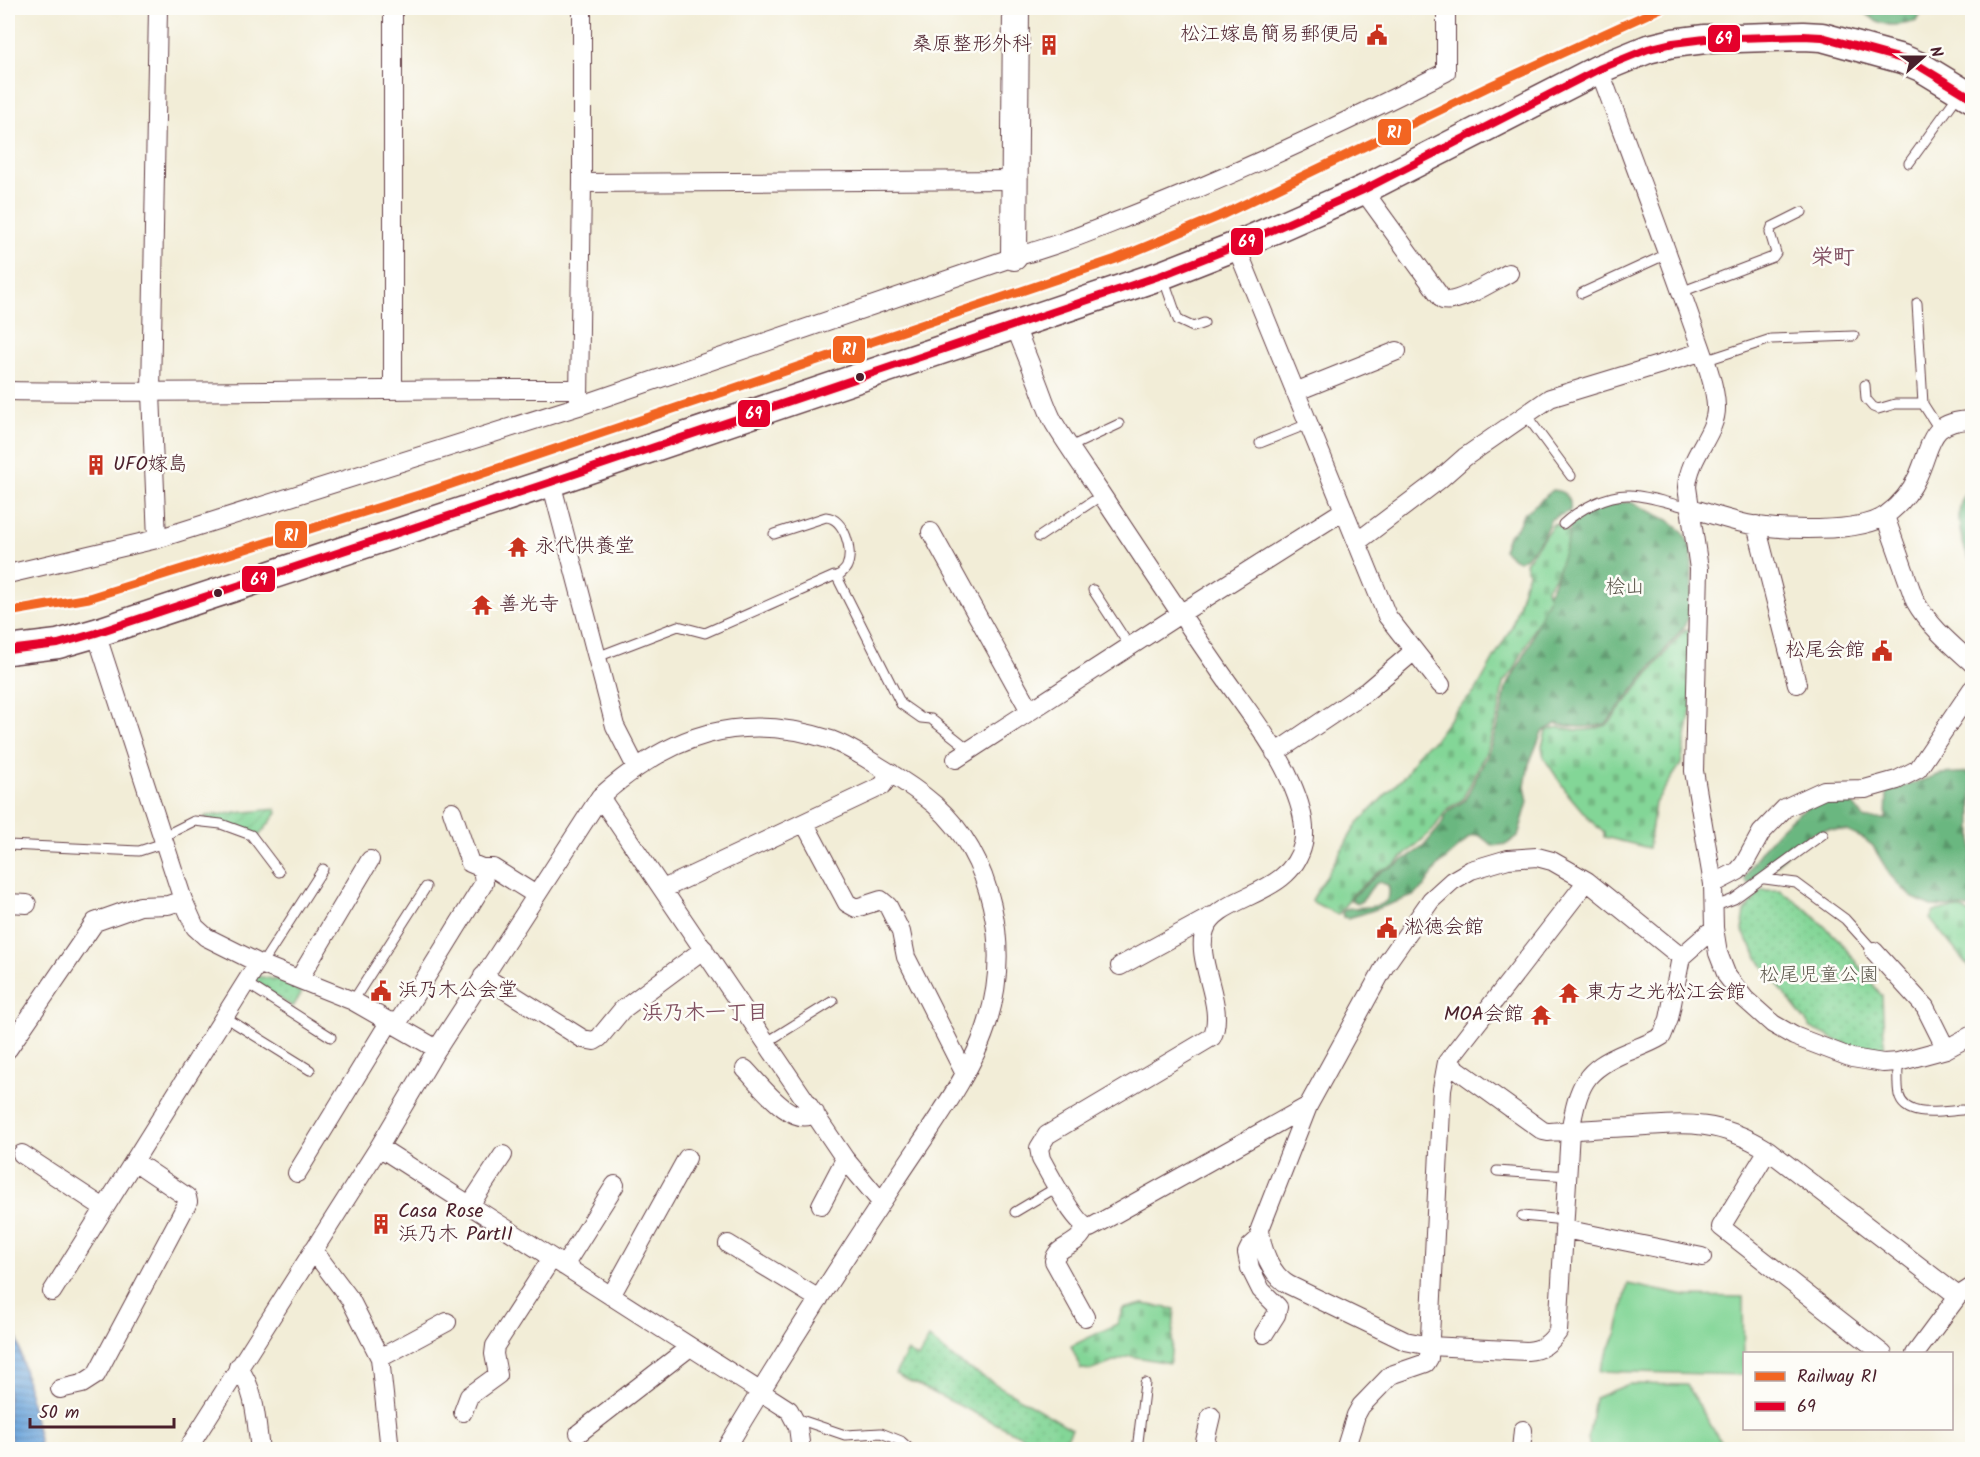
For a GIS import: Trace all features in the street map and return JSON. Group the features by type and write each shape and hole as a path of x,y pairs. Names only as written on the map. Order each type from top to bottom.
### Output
{"main road":[{"path":"8,650 58,644 96,633 1162,275 1236,246 1363,190 1599,69 1648,49 1705,39 1822,37 1902,59 1921,67 1967,94"}],"street":[{"path":"157,539 151,393 158,8"},
{"path":"393,8 393,388"},
{"path":"579,397 582,8"},
{"path":"1014,257 1016,8"},
{"path":"8,574 157,539 579,397 1014,257 1039,251 1248,169 1446,72 1446,8"},
{"path":"1599,69 1681,292 1703,356 1716,406 1715,417 1692,462 1688,475 1689,508 1699,568 1694,771 1713,884 1714,928 1718,953 1727,976 1745,999 1773,1024 1794,1036 1852,1058 1883,1063 1898,1062 1947,1049 1972,1035"},
{"path":"582,183 1014,180"},
{"path":"1363,190 1443,300 1448,302 1458,299 1509,273"},
{"path":"1236,246 1387,616 1413,652 1441,684"},
{"path":"1015,326 1053,420 1180,614 1275,753 1291,782 1303,825 1303,841 1299,856 1287,872 1272,885 1120,966"},
{"path":"1295,392 1397,351"},
{"path":"1357,542 1439,480 1465,457 1550,398 1703,356"},
{"path":"8,391 151,393 393,388 579,397"},
{"path":"1689,508 1756,525 1775,527 1862,525 1885,516 1912,488 1931,440 1940,429 1951,422 1972,420"},
{"path":"551,482 615,726 636,767"},
{"path":"963,755 1343,511"},
{"path":"1885,516 1915,601 1922,613 1941,635 1972,663"},
{"path":"1756,525 1797,684"},
{"path":"931,532 1030,711"},
{"path":"96,633 183,900 195,927 206,937 260,963 353,1001 437,1048"},
{"path":"1275,753 1366,691 1413,652"},
{"path":"1713,884 1738,871 1761,833 1785,807 1824,790 1865,789 1897,780 1918,769 1972,689"},
{"path":"187,1449 379,1146 437,1048 600,797 636,767 667,748 704,734 763,726 801,732 840,743 891,773 936,806 959,831 973,853 989,893 998,941 996,990 987,1025 965,1074 725,1449"},
{"path":"663,890 882,786 891,773"},
{"path":"600,797 846,1159 881,1202"},
{"path":"452,811 470,863 482,868 493,868 536,895"},
{"path":"805,824 847,903 856,908 881,900 888,906 901,932 906,957 965,1074"},
{"path":"1681,957 1587,881 1552,861 1537,857 1508,859 1471,870 1452,881 1431,900 1386,964 1308,1106 1263,1221 1261,1237 1273,1271 1284,1282 1406,1341 1430,1346 1527,1351 1539,1350 1550,1343 1558,1332 1570,1131 1582,1087 1598,1066 1662,1036 1666,1029 1681,957 1714,928"},
{"path":"299,979 370,860"},
{"path":"297,1173 483,883 482,868"},
{"path":"1345,1449 1361,1406 1391,1375 1426,1363 1430,1346 1442,1089 1447,1062 1587,881"},
{"path":"8,1049 95,922 140,906 168,905 183,900"},
{"path":"8,903 27,904"},
{"path":"1085,1228 1057,1187 1041,1158 1039,1148 1047,1135 1212,1037 1216,1028 1216,1016 1203,938 1212,916"},
{"path":"483,976 583,1039 594,1041 622,1010 704,949"},
{"path":"1874,951 1925,1006 1947,1049"},
{"path":"52,1292 260,963"},
{"path":"1447,1062 1543,1131 1692,1123 1729,1130 1749,1138 1965,1292 1916,1352"},
{"path":"745,1069 785,1109 804,1117 815,1113"},
{"path":"1085,1228 1095,1227 1308,1106"},
{"path":"379,1146 789,1410 795,1418 801,1449"},
{"path":"1768,1150 1721,1227 1882,1352"},
{"path":"22,1154 104,1208"},
{"path":"470,1205 503,1155"},
{"path":"611,1296 687,1158"},
{"path":"821,1205 846,1159"},
{"path":"60,1389 82,1384 96,1376 188,1202 187,1197 134,1161"},
{"path":"463,1413 469,1396 498,1375 494,1354 495,1346 615,1185"},
{"path":"1564,1224 1702,1257"},
{"path":"1085,1228 1082,1237 1057,1253 1054,1261 1086,1317"},
{"path":"1261,1237 1247,1253 1250,1268 1261,1290 1278,1306 1276,1315 1264,1334"},
{"path":"729,1244 819,1299"},
{"path":"313,1250 350,1299 380,1358 390,1449"},
{"path":"380,1358 447,1322"},
{"path":"579,1434 690,1347"},
{"path":"238,1367 245,1376 253,1396 260,1449"},
{"path":"1203,1449 1211,1416"},
{"path":"1521,1449 1524,1430"}],"lane":[{"path":"1910,163 1967,94"},
{"path":"1681,292 1773,257 1776,253 1770,233 1772,227 1802,212"},
{"path":"1582,293 1667,254"},
{"path":"1162,275 1178,320 1193,327 1204,323"},
{"path":"1917,303 1923,404 1940,429"},
{"path":"1703,356 1771,339 1854,336"},
{"path":"1865,385 1866,399 1878,409 1895,404 1923,404"},
{"path":"1526,415 1570,476"},
{"path":"1070,447 1119,424"},
{"path":"1260,443 1308,424"},
{"path":"1040,537 1102,495"},
{"path":"1563,524 1578,512 1618,496 1630,495 1689,508"},
{"path":"597,657 678,626 705,633 837,576 846,568 849,558 843,529 834,518 826,517 774,534"},
{"path":"837,576 901,704 921,718 931,719 963,755"},
{"path":"1093,590 1130,647"},
{"path":"8,845 139,851 163,840 194,821 221,824 251,835 279,872"},
{"path":"1713,908 1734,899 1765,879 1823,834"},
{"path":"260,963 323,869"},
{"path":"1765,879 1796,883 1845,919 1874,951"},
{"path":"353,1001 426,887"},
{"path":"246,983 331,1037"},
{"path":"767,1042 833,1001"},
{"path":"225,1017 310,1070"},
{"path":"1898,1062 1899,1093 1905,1105 1929,1112 1962,1110"},
{"path":"1497,1171 1568,1176"},
{"path":"1015,1212 1057,1187"},
{"path":"1522,1216 1564,1224"},
{"path":"1137,1449 1145,1383"},
{"path":"795,1418 845,1435 881,1432 901,1441 911,1449"}],"green space":[{"path":"1859,8 1921,8 1923,10 1917,21 1892,25 1873,19"},
{"path":"1972,485 1972,565 1962,541 1959,513 1963,497"},
{"path":"1553,490 1567,496 1570,511 1551,519 1542,538 1526,557 1519,561 1514,559 1503,550 1508,536 1517,528 1523,515"},
{"name":"桧山","path":"1631,502 1668,520 1682,531 1692,549 1692,611 1683,628 1606,724 1581,727 1556,724 1542,732 1529,764 1525,786 1528,802 1518,836 1507,844 1493,846 1480,836 1469,837 1438,866 1424,887 1413,896 1362,914 1343,917 1342,913 1345,909 1375,906 1387,900 1388,885 1379,882 1372,887 1362,901 1358,903 1351,900 1383,870 1396,865 1423,847 1439,828 1449,810 1464,801 1487,756 1501,715 1506,687 1532,638 1545,597 1553,585 1571,525 1588,513 1613,503"},
{"path":"1554,523 1570,533 1557,573 1546,589 1549,597 1514,670 1503,683 1499,713 1485,755 1462,800 1448,808 1433,830 1394,865 1381,870 1353,894 1338,915 1313,902 1312,900 1357,824 1406,774 1421,749 1434,740 1456,710 1475,692 1512,626 1528,572 1525,563"},
{"path":"1685,629 1691,630 1692,704 1681,764 1655,803 1649,848 1604,837 1604,833 1568,794 1544,758 1542,746 1546,731 1559,727 1585,730 1607,725"},
{"path":"1972,772 1972,910 1931,906 1911,897 1890,875 1873,846 1847,831 1829,829 1810,834 1765,875 1748,884 1744,880 1758,855 1779,830 1803,810 1816,803 1831,797 1847,797 1865,819 1886,819 1887,792 1941,774"},
{"path":"276,809 277,813 258,837 204,818 205,816"},
{"name":"松尾児童公園","path":"1762,890 1780,890 1805,908 1839,940 1882,996 1885,1056 1857,1050 1811,1028 1763,966 1742,930 1745,911"},
{"path":"1960,908 1972,915 1972,971 1930,919 1934,911"},
{"path":"257,976 278,980 302,992 293,1007 253,982"},
{"path":"1628,1284 1685,1296 1743,1297 1743,1375 1599,1371 1617,1332"},
{"path":"1143,1304 1175,1309 1170,1363 1130,1356 1092,1370 1081,1369 1071,1346 1117,1324 1123,1309"},
{"path":"929,1338 958,1362 1072,1429 1061,1449 1048,1449 895,1374 908,1351 918,1358"},
{"path":"1629,1384 1687,1385 1725,1449 1590,1449 1588,1439 1595,1398"}],"water":[{"path":"8,1294 41,1449 12,1449 8,1422"}],"rail line":[{"name":"R1","path":"8,612 89,598 428,492 1116,259 1222,215 1492,85 1661,8"}],"transit line":[{"name":"69","path":"8,650 58,644 96,633 1162,275 1236,246 1363,190 1599,69 1648,49 1705,39 1822,37 1902,59 1921,67 1972,98"}],"place":[{"name":"松江嫁島簡易郵便局","path":"1377,35"},
{"name":"桑原整形外科","path":"1049,45"},
{"name":"UFO嫁島","path":"96,465"},
{"name":"永代供養堂","path":"518,547"},
{"name":"善光寺","path":"482,605"},
{"name":"松尾会館","path":"1882,651"},
{"name":"淞徳会館","path":"1387,928"},
{"name":"浜乃木公会堂","path":"381,991"},
{"name":"東方之光松江会館","path":"1569,993"},
{"name":"MOA会館","path":"1541,1015"},
{"name":"Casa Rose 浜乃木 PartII","path":"381,1224"}],"district":[{"name":"栄町","path":"1833,258"},
{"name":"浜乃木一丁目","path":"705,1013"}]}
